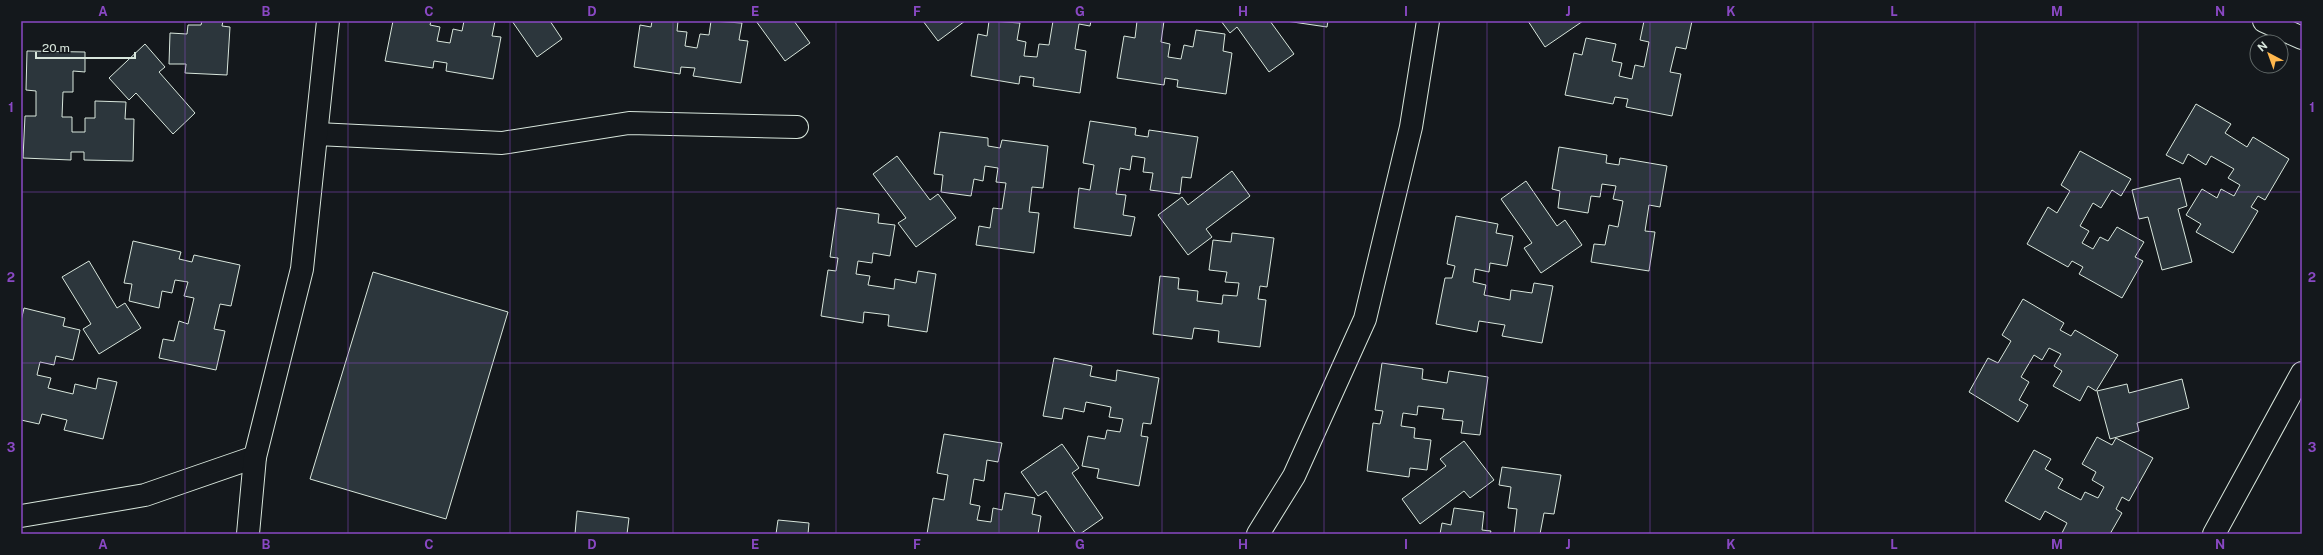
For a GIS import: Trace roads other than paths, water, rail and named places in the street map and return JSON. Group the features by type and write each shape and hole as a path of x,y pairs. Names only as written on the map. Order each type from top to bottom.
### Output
{"street":[{"path":"248,534 255,457 302,269 328,21"},
{"path":"1258,534 1294,476 1365,319 1411,128 1428,21"},
{"path":"2264,21 2302,38"},
{"path":"316,134 502,143 629,123 797,127"},
{"path":"2214,534 2302,373"},
{"path":"21,516 145,495 255,457"}]}
